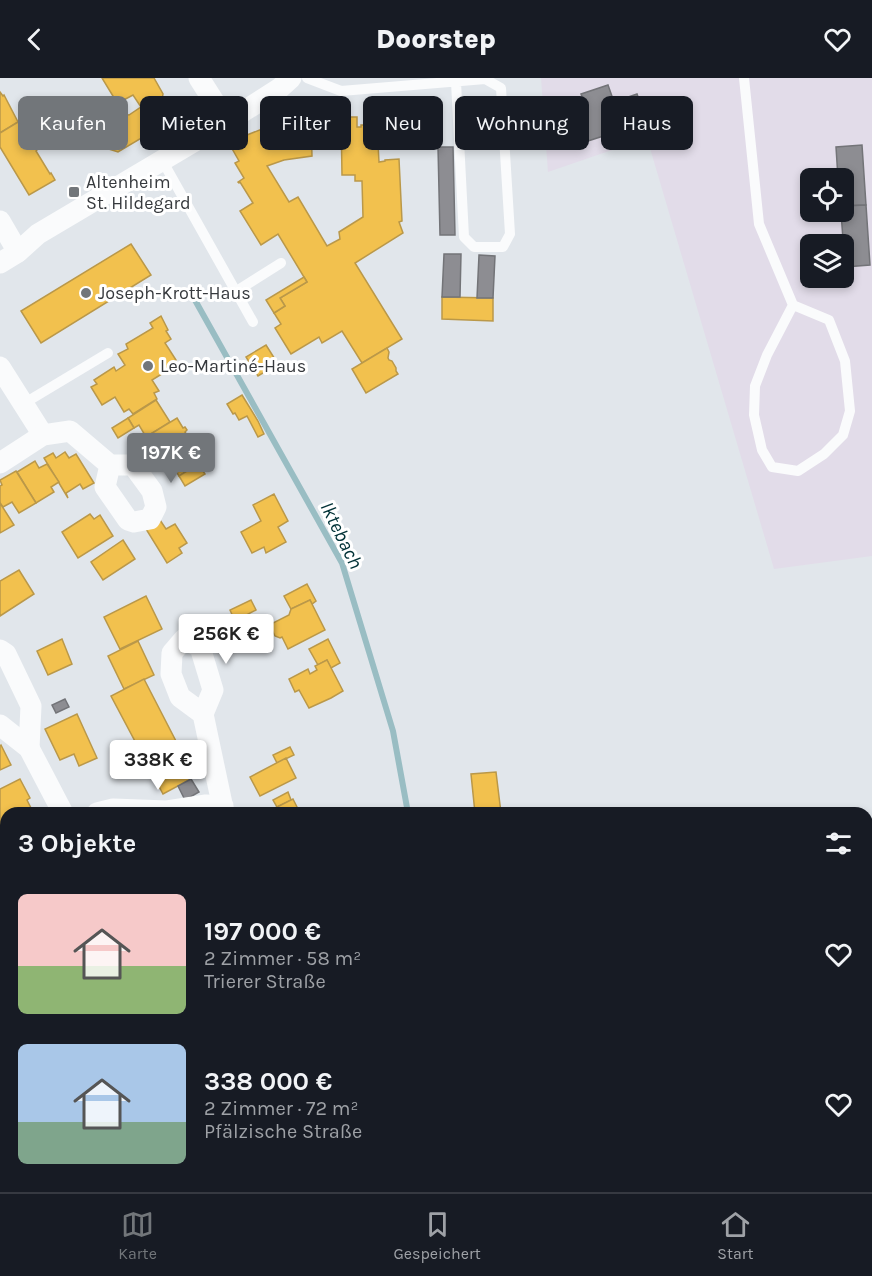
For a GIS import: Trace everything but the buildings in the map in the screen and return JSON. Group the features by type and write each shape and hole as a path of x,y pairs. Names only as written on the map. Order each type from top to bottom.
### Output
{"street":[{"path":"199,78 210,96"},
{"path":"248,108 280,88 291,78"},
{"path":"0,222 9,257 38,234 179,150"},
{"path":"0,367 44,435"},
{"path":"0,463 44,435 70,431 110,465"},
{"path":"0,650 6,654 31,706 29,748"},
{"path":"203,714 223,807"},
{"path":"0,725 29,748 60,807"},
{"path":"193,807 206,805 213,807"}],"lane":[{"path":"307,78 341,91 485,79 501,88 510,234 503,247 474,248 464,237 456,82"},
{"path":"744,78 759,224 793,305 830,320 845,361 850,411 843,435 824,454 798,471 772,468 762,450 754,415 755,386 767,355 793,305"},
{"path":"162,160 253,322"},
{"path":"235,292 281,263"},
{"path":"24,404 108,353"}],"shaded area":[{"path":"541,78 872,78 872,556 774,569 651,150 693,150 693,96 601,96 601,150 612,150 548,172 546,150 589,150 589,96 542,96"}],"waterway":[{"name":"Iktebach","path":"191,293 342,563 393,731 407,807"}],"place":[{"name":"Altenheim St. Hildegard","path":"74,192"},
{"name":"Joseph-Krott-Haus","path":"86,293"},
{"name":"Leo-Martiné-Haus","path":"148,366"}]}
